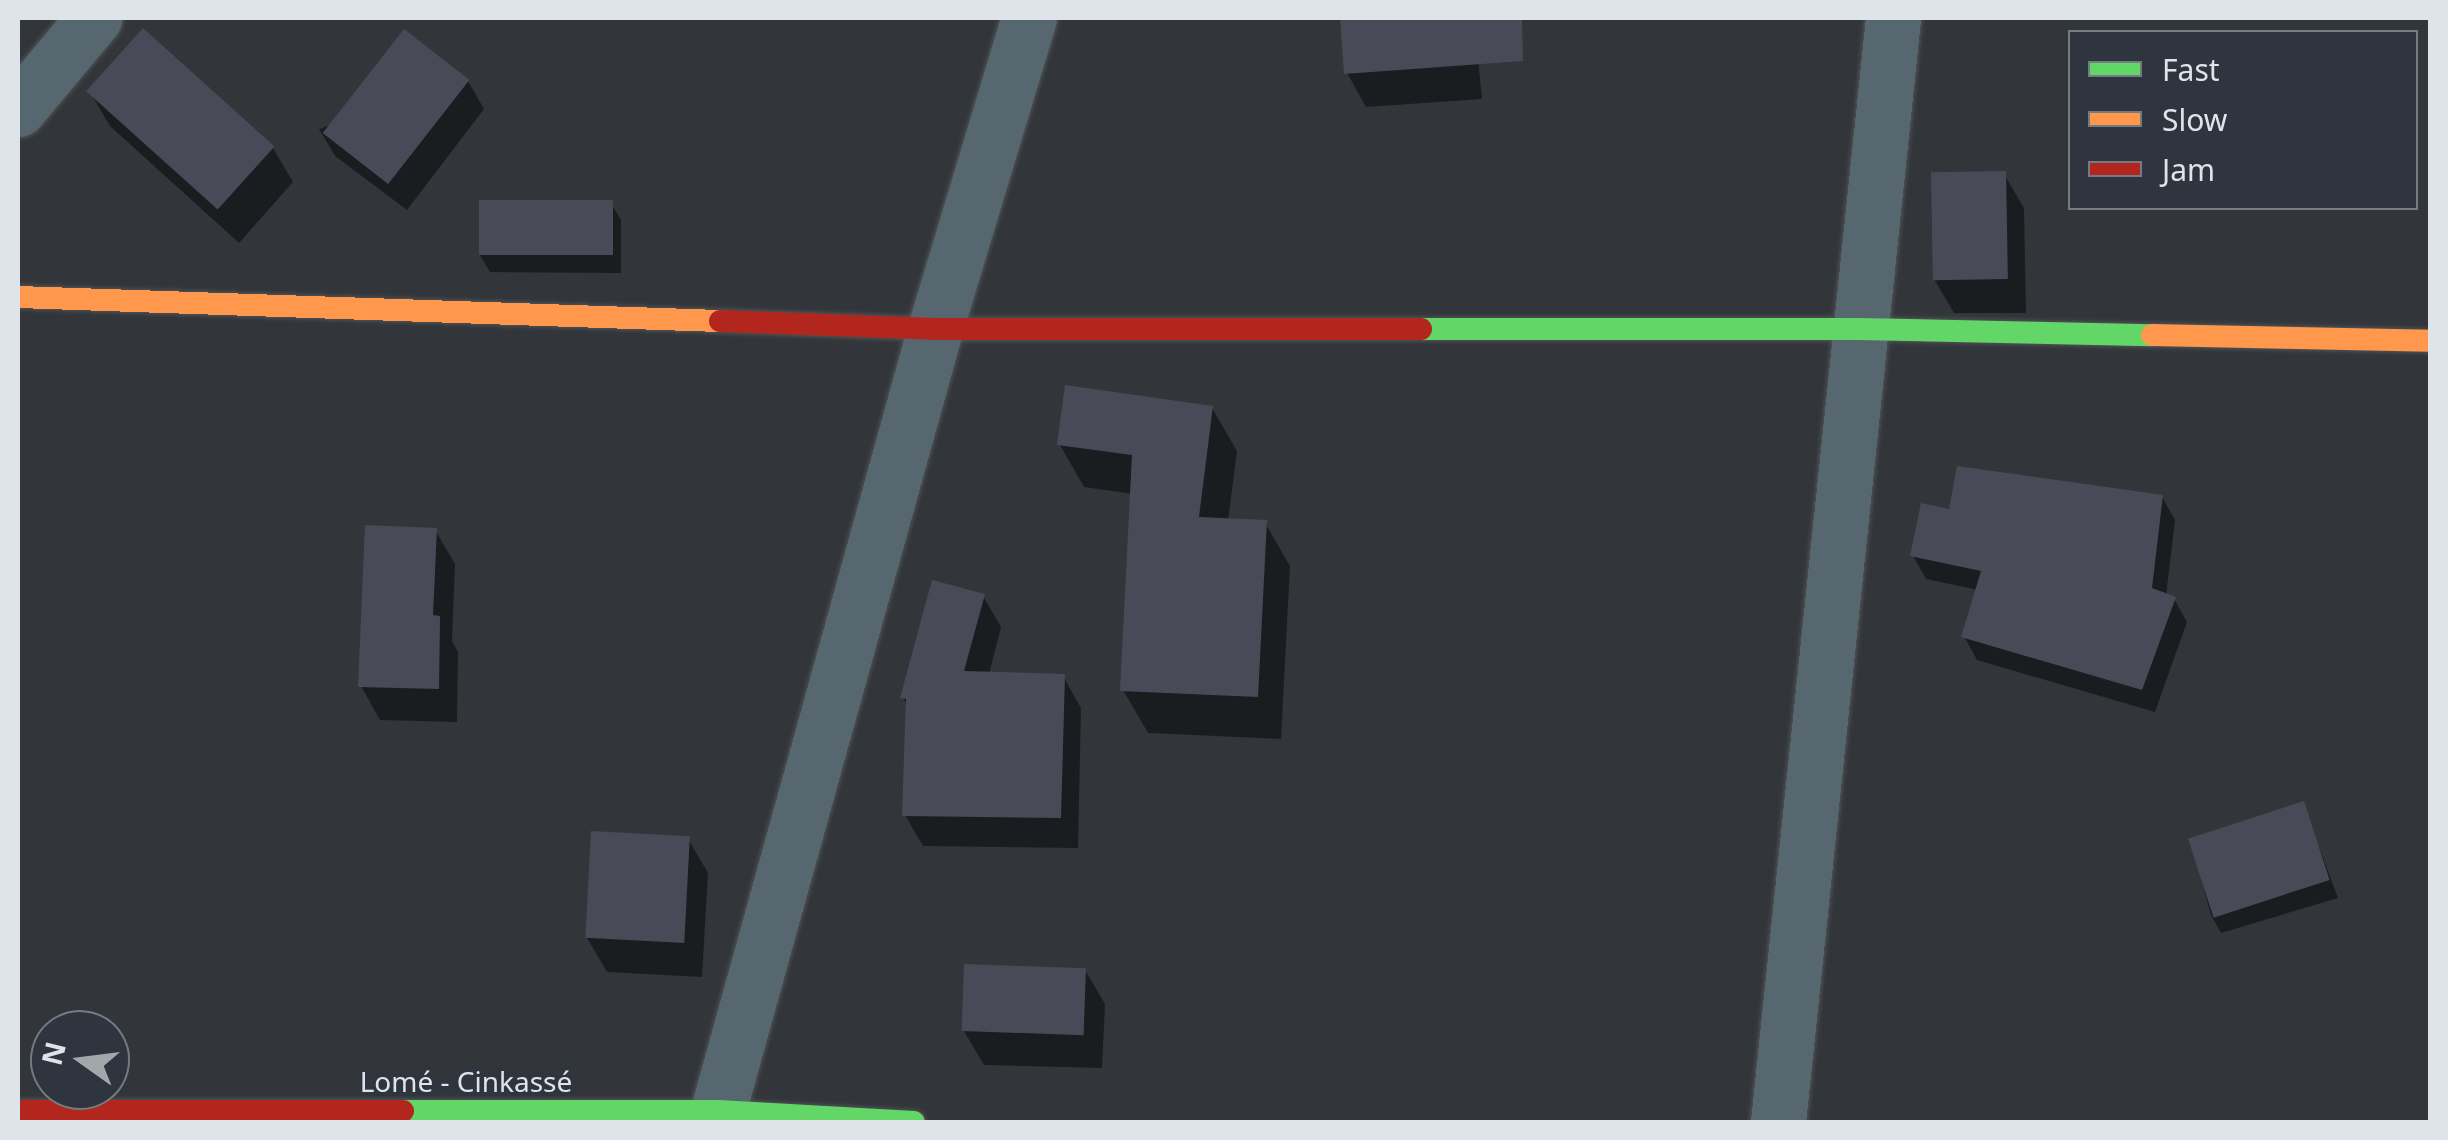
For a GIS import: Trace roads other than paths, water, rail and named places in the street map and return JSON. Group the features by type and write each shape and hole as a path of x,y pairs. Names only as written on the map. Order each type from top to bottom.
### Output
{"main road":[{"path":"18,297 935,329 1858,329 2430,340"},
{"name":"Lomé - Cinkassé","path":"18,1111 718,1111 914,1122"}],"street":[{"path":"18,108 94,18"},
{"path":"718,1111 935,329 1030,18"},
{"path":"1778,1122 1893,18"}]}
